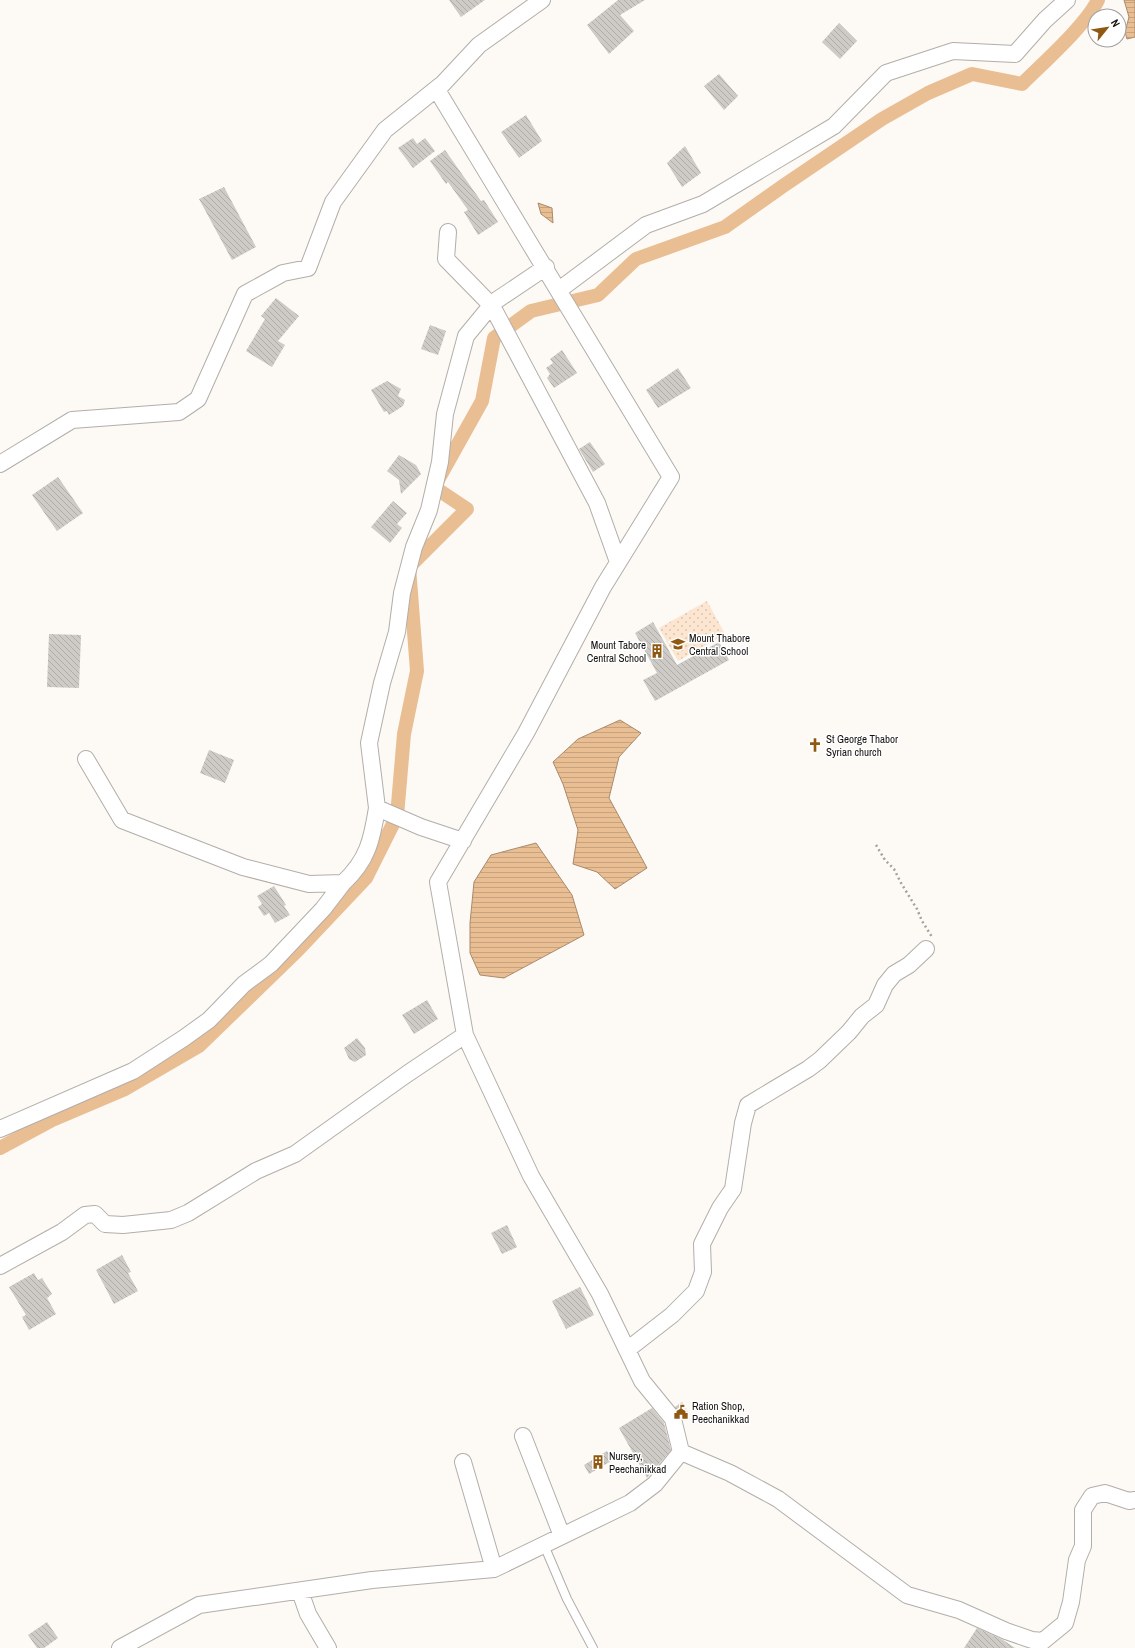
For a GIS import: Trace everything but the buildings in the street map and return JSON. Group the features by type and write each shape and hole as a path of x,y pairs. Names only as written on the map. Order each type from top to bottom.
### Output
{"street":[{"path":"120,1648 199,1605 372,1580 494,1569 630,1503 655,1484 680,1452 673,1419 642,1381 600,1294 530,1176 465,1035 438,882 526,733 603,587 672,477 546,267 437,90 484,41 542,0"},
{"path":"559,290 646,225 703,204 834,126 886,73 953,51 1015,54 1045,20 1067,0"},
{"path":"0,464 72,420 179,412 198,399 245,294 283,273 308,268 333,202 341,190 385,130 441,85"},
{"path":"448,232 446,258 492,306 597,503 618,562"},
{"path":"0,1129 133,1071 190,1034 209,1020 244,984 271,964 308,926 344,882 357,870 367,854 377,808 370,743 382,683 397,632 402,592 414,547 429,510 440,462 445,414 466,336 492,306 546,267"},
{"path":"86,759 122,820 243,867 308,884 344,882"},
{"path":"377,808 421,827 462,841"},
{"path":"627,1350 672,1316 696,1291 703,1272 702,1244 720,1208 733,1189 743,1124 748,1105 808,1069 820,1060 849,1032 862,1016 876,1005 885,985 894,974 908,966 926,949"},
{"path":"0,1266 62,1232 85,1215 95,1214 105,1224 123,1225 171,1220 188,1214 256,1171 295,1154 407,1074 465,1035"},
{"path":"523,1436 562,1536"},
{"path":"680,1452 730,1473 778,1499 907,1595 959,1610 1006,1631 1032,1640 1043,1641 1065,1623 1071,1602 1077,1560 1083,1546 1083,1510 1092,1496 1105,1493 1128,1501 1135,1500"},
{"path":"463,1462 494,1569"},
{"path":"300,1591 308,1614 328,1648"}],"lane":[{"path":"544,1545 567,1599 593,1648"}],"path":[{"path":"876,845 885,860 894,869 917,909 922,921 936,943 926,949"}],"shaded area":[{"path":"1124,0 1135,0 1135,37 1127,39 1127,24 1129,17"},
{"path":"538,203 552,208 553,223 541,214"},
{"path":"707,601 725,634 678,661 659,628"},
{"path":"620,720 641,733 619,757 609,798 647,868 615,889 597,872 573,864 578,830 563,784 553,762 578,739"},
{"path":"536,843 572,895 584,935 504,978 480,975 470,953 470,923 474,882 491,855"}],"waterway":[{"path":"0,1148 52,1120 125,1089 199,1046 298,950 366,878 397,816 404,734 417,671 409,567 467,509 434,487 482,401 494,338 531,311 598,295 636,259 725,227 882,119 928,93 972,74 1022,84 1084,21 1098,0"}],"place":[{"name":"Mount Thabore Central School","path":"678,644"},
{"name":"Mount Tabore Central School","path":"657,651"},
{"name":"St George Thabor Syrian church","path":"815,745"},
{"name":"Ration Shop, Peechanikkad","path":"681,1412"},
{"name":"Nursery, Peechanikkad","path":"598,1462"}]}
